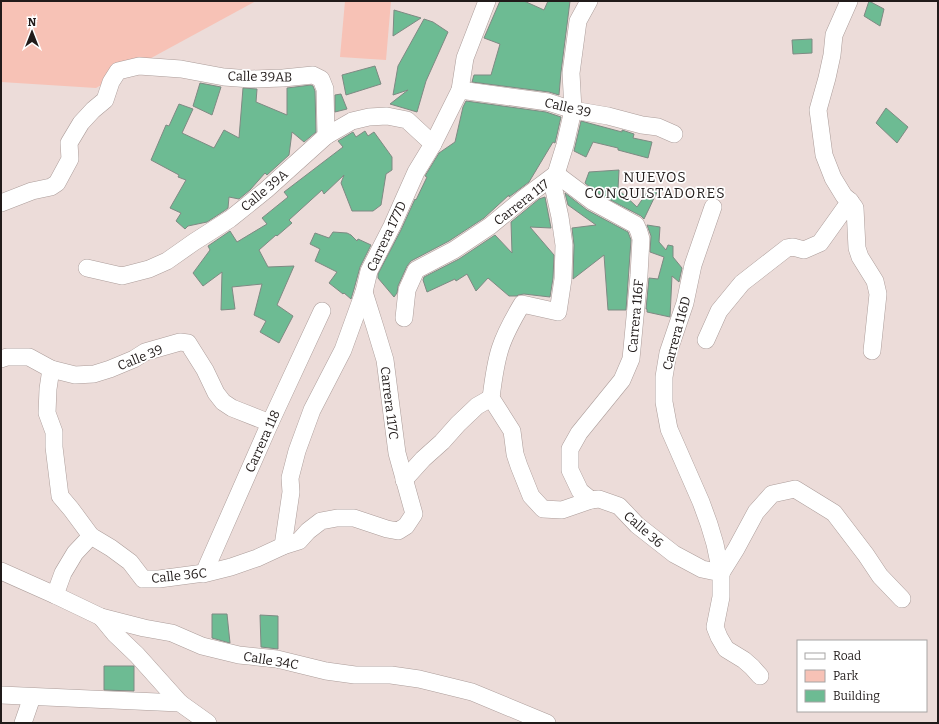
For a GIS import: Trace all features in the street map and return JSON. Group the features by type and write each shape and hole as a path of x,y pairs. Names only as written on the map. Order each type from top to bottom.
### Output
{"street":[{"name":"Carrera 177D","path":"283,546 291,492 290,478 297,451 312,410 343,350 364,292 369,271 392,226 416,172 433,144 460,90 465,58 487,1"},
{"name":"Carrera 117","path":"404,318 407,290 416,270 454,250 490,226 556,174 565,145 573,110 571,73 578,21 589,1"},
{"path":"849,1 834,35 832,55 818,110 824,155 833,178 844,196 855,208 857,248 860,257 875,280 878,294 872,351"},
{"name":"Calle 39AB","path":"1,203 32,191 51,187 57,183 70,158 69,143 81,123 105,100 111,82 118,71 139,66 251,79 313,75 321,79 324,89 326,136"},
{"name":"Calle 39","path":"460,90 548,102 573,110 658,127 674,134"},
{"name":"Calle 39A","path":"87,268 122,276 149,269 167,261 230,219 266,190 326,136 352,121 369,117 387,116 407,120 433,144"},
{"path":"404,480 423,459 477,406 491,398 494,374 500,349 509,326 522,304 558,312 563,279 564,245 554,190 556,174"},
{"name":"Carrera 116F","path":"556,174 592,201 636,225 640,239 639,274 631,359 622,380 579,433 570,449 570,470 580,491 590,500"},
{"path":"706,340 719,311 742,283 787,248 793,246 804,250 820,243 850,201"},
{"name":"Carrera 116D","path":"713,207 693,265 685,303 668,353 664,377 664,402 669,429 699,496 709,524 721,573"},
{"name":"Carrera 117C","path":"364,292 384,360 397,453 414,514"},
{"name":"Carrera 118","path":"204,573 270,423 322,311"},
{"name":"Calle 39","path":"1,359 8,357 30,357 51,369 75,375 94,374 134,359 144,352 180,342 188,343 205,370 216,393 223,402 232,408 270,423"},
{"name":"Calle 36C","path":"51,369 47,413 54,432 54,447 60,496 90,536 111,548 130,562 143,578 159,578 204,573 203,574 237,565 299,541 308,531 321,521 337,518 354,518 398,531 406,526 414,514"},
{"name":"Calle 36","path":"491,398 512,431 515,454 531,496 543,509 562,510 590,500 599,499 619,506 637,525 674,554 702,569 721,573"},
{"path":"760,676 744,660 726,649 715,627 721,597 721,573 756,512 772,494 795,489 834,513 880,576 902,599"},
{"path":"55,595 63,573 75,553 90,536"},
{"name":"Calle 34C","path":"1,571 101,617 144,628 172,633 202,646 239,655 277,659 326,671 355,675 391,675 419,679 472,692 547,723"},
{"path":"101,617 115,634 138,655 180,703 208,723"},
{"path":"1,695 180,703"},
{"path":"23,723 32,697"}],"green space":[{"path":"1,1 256,1 96,88 1,82"},
{"path":"345,1 391,1 386,60 340,57"}],"building":[{"path":"500,1 524,1 544,10 548,1 570,1 559,95 549,92 472,82 474,75 491,75 500,44 484,38"},
{"path":"869,1 884,9 880,26 864,16"},
{"path":"394,10 421,18 393,36"},
{"path":"424,19 433,22 448,32 426,81 417,112 390,104 408,90 393,95 398,66"},
{"path":"812,39 812,53 793,54 792,40"},
{"path":"375,66 381,84 346,95 342,75"},
{"path":"200,83 221,87 212,115 193,106"},
{"path":"311,85 315,91 316,132 304,142 292,132 289,155 267,175 265,173 250,190 239,199 229,197 228,208 207,222 188,226 185,229 176,221 181,213 170,208 186,180 178,177 179,175 151,160 166,125 169,126 179,104 193,109 182,133 214,148 224,130 239,138 243,88 257,89 256,102 287,115 287,88"},
{"path":"341,94 347,109 335,112 335,95"},
{"path":"466,101 546,112 561,117 555,143 553,142 529,182 509,197 509,195 484,218 449,241 411,261 407,266 398,286 397,293 394,297 378,278 378,274 415,199 416,200 427,177 425,176 439,153 455,142 463,107"},
{"path":"886,108 908,127 897,143 876,123"},
{"path":"581,121 622,132 622,130 634,134 633,138 652,142 648,158 618,150 618,148 593,142 586,157 574,151"},
{"path":"365,131 368,136 374,132 392,157 392,170 386,174 381,205 373,211 352,211 341,183 344,175 324,194 322,190 289,220 292,223 259,250 268,267 294,266 277,305 293,316 279,343 260,332 266,321 254,315 262,284 232,287 235,309 221,310 222,272 203,286 193,273 210,250 208,246 230,231 237,242 267,224 262,218 288,197 284,192 343,147 338,141 353,132 356,137"},
{"path":"619,170 618,189 637,207 650,188 657,192 644,219 597,193 585,183 589,172"},
{"path":"565,193 587,210 628,232 631,240 626,310 608,310 604,255 573,279 574,245 572,228 596,225 568,205"},
{"path":"545,197 551,228 530,227 554,255 550,297 524,294 509,296 488,278 476,291 467,274 456,281 455,279 427,292 423,280 424,277 459,259 495,235 512,253 511,222 539,199"},
{"path":"647,225 660,227 659,242 666,250 668,245 673,246 673,257 682,268 679,282 672,276 670,317 647,312 646,309 649,278 658,279 664,257 650,252 651,236"},
{"path":"333,232 347,233 357,241 358,239 371,245 360,267 351,299 329,283 337,272 315,261 320,249 310,244 315,233 329,238"},
{"path":"212,614 227,614 230,643 212,638"},
{"path":"260,615 278,616 278,649 261,647"},
{"path":"104,666 134,666 134,691 104,690"}],"district":[{"name":"NUEVOS CONQUISTADORES","path":"655,186"}]}
